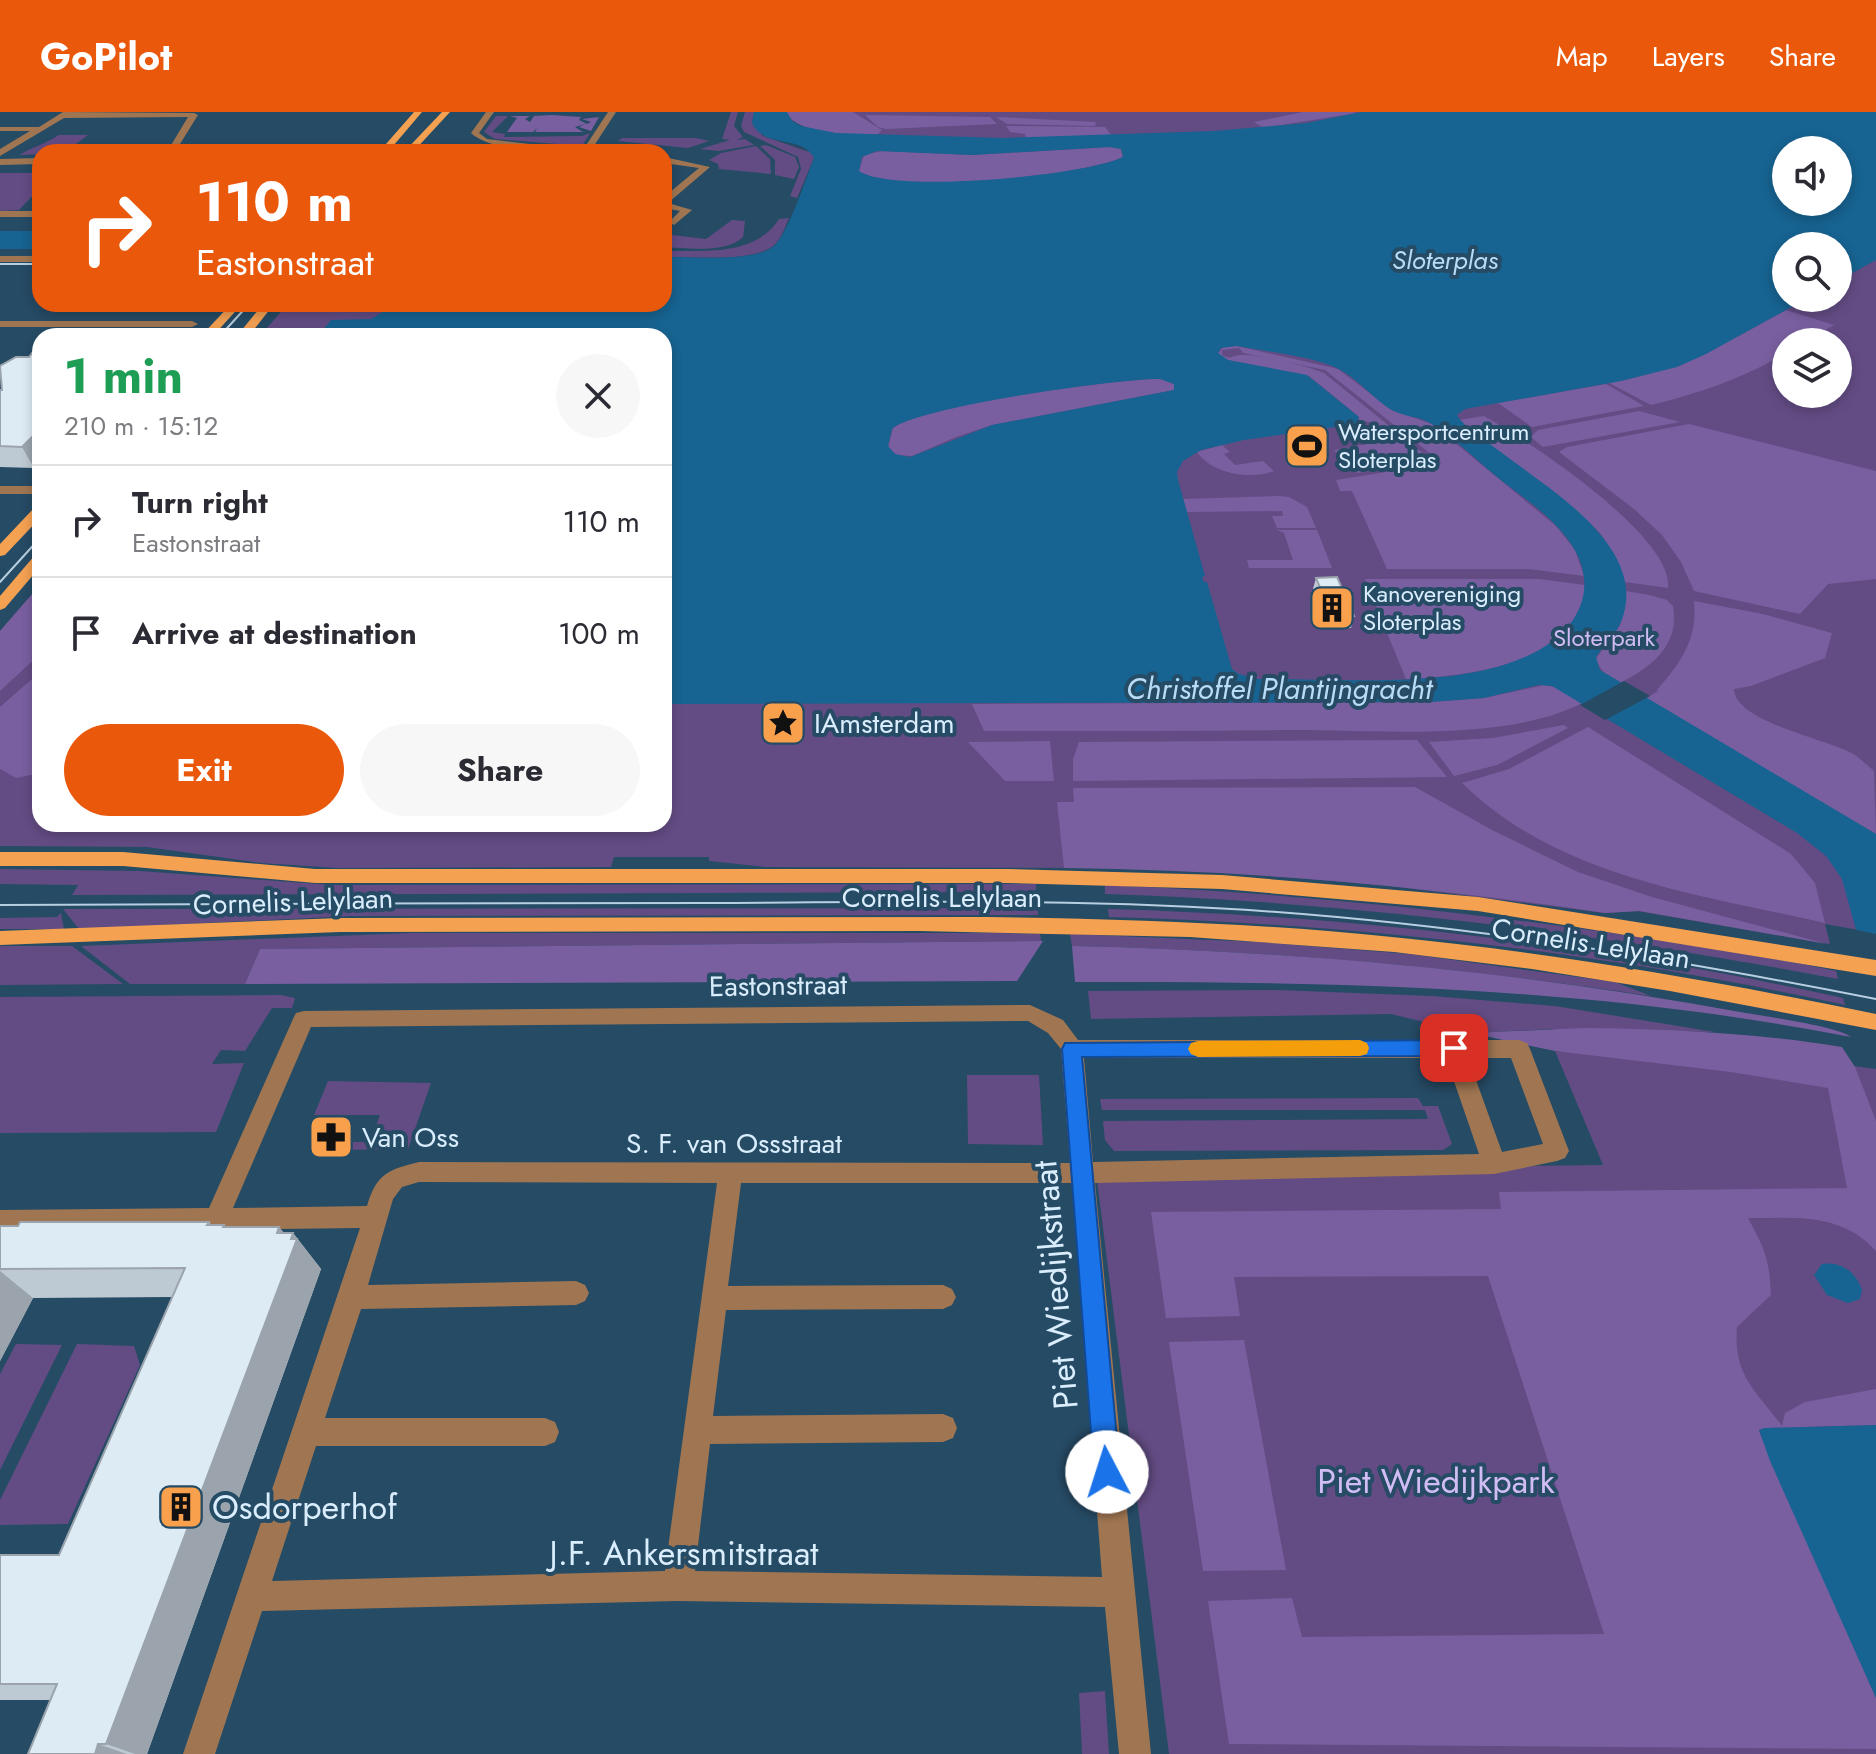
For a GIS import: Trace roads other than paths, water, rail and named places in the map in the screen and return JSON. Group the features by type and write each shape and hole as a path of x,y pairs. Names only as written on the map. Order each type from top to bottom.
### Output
{"main road":[{"path":"390,144 418,112"},
{"path":"416,144 446,112"},
{"path":"214,328 230,312"},
{"path":"250,328 262,312"},
{"path":"0,552 32,518"},
{"path":"0,605 32,567"},
{"name":"Cornelis Lelylaan","path":"0,859 123,859 315,876 1007,876 1222,882 1478,904 1876,968"},
{"name":"Cornelis Lelylaan","path":"0,938 355,925 978,924 1143,927 1322,937 1491,955 1627,975 1876,1022"}],"street":[{"path":"484,144 475,133 490,112"},
{"path":"590,144 612,112"},
{"path":"0,153 66,114 195,114"},
{"path":"176,144 195,114"},
{"path":"0,129 40,129"},
{"path":"0,162 32,161"},
{"path":"672,161 706,167 672,197"},
{"path":"672,206 687,210 674,222"},
{"path":"0,214 32,214"},
{"path":"0,259 32,259"},
{"path":"0,269 32,269"},
{"path":"0,324 192,324"},
{"path":"162,328 166,324"},
{"path":"0,483 32,483"},
{"path":"0,490 32,490"},
{"name":"Eastonstraat","path":"216,1219 304,1019 1030,1013 1052,1021 1065,1035 1072,1049"},
{"path":"1072,1049 1454,1048 1519,1049 1557,1151 1494,1164 1454,1048"},
{"name":"Piet Wiedijkstraat","path":"1072,1049 1080,1173 1135,1754"},
{"name":"S. F. van Ossstraat","path":"199,1754 352,1297 382,1195 394,1179 419,1172 1080,1173 1494,1164"},
{"path":"678,1586 730,1173"},
{"path":"0,1221 376,1217"},
{"path":"352,1297 576,1293"},
{"path":"715,1298 943,1297"},
{"path":"700,1430 943,1428"},
{"path":"305,1432 545,1432"},
{"name":"J.F. Ankersmitstraat","path":"252,1596 678,1586 1118,1592"}],"water":[{"name":"Sloterplas","path":"754,112 787,112 792,121 801,126 836,133 1003,138 1214,131 1306,123 1362,112 1876,112 1876,260 1852,273 1852,232 1772,232 1772,312 1782,312 1677,367 1621,381 1465,409 1457,415 1476,434 1566,501 1608,545 1621,569 1626,595 1621,622 1596,657 1600,670 1876,834 1876,1003 1842,879 1826,856 1797,833 1552,686 1539,685 1484,698 1430,702 672,704 672,328 324,328 331,320 371,319 383,312 672,312 672,257 740,257 767,250 781,237 814,158 801,146 765,136 752,123","holes":["1110,147 1121,149 1123,157 1102,164 989,180 909,181 878,178 859,171 862,157 877,151 972,155","1237,346 1297,356 1332,366 1390,409 1425,421 1447,435 1561,531 1574,549 1582,568 1584,585 1582,602 1562,633 1527,656 1498,667 1431,678 1258,679 1232,669 1207,582 1202,577 1205,576 1177,472 1183,461 1201,450 1244,440 1357,423 1359,417 1307,375 1228,360 1218,353 1221,348","1160,379 1174,384 1174,390 992,425 910,457 895,454 888,446 892,429 909,420 977,403 1139,380"]},
{"path":"0,231 32,231 32,249 0,249"},
{"path":"1822,1264 1835,1264 1852,1273 1862,1290 1860,1299 1848,1303 1827,1295 1814,1275"},
{"path":"1876,1425 1876,1698 1759,1430"}],"tram line":[{"path":"0,264 32,264"},
{"path":"227,328 242,312"},
{"path":"0,582 32,547"},
{"path":"0,905 923,902 1206,908 1353,918 1503,936 1653,958 1876,999"}],"place":[{"name":"Watersportcentrum Sloterplas","path":"1307,446"},
{"name":"Kanovereniging Sloterplas","path":"1332,608"},
{"name":"IAmsterdam","path":"783,723"},
{"name":"Van Oss","path":"331,1137"},
{"name":"Osdorperhof","path":"181,1507"}],"park label":[{"name":"Sloterpark","path":"1604,638"},
{"name":"Piet Wiedijkpark","path":"1436,1481"}],"water label":[{"name":"Christoffel Plantijngracht","path":"1279,689"}]}
